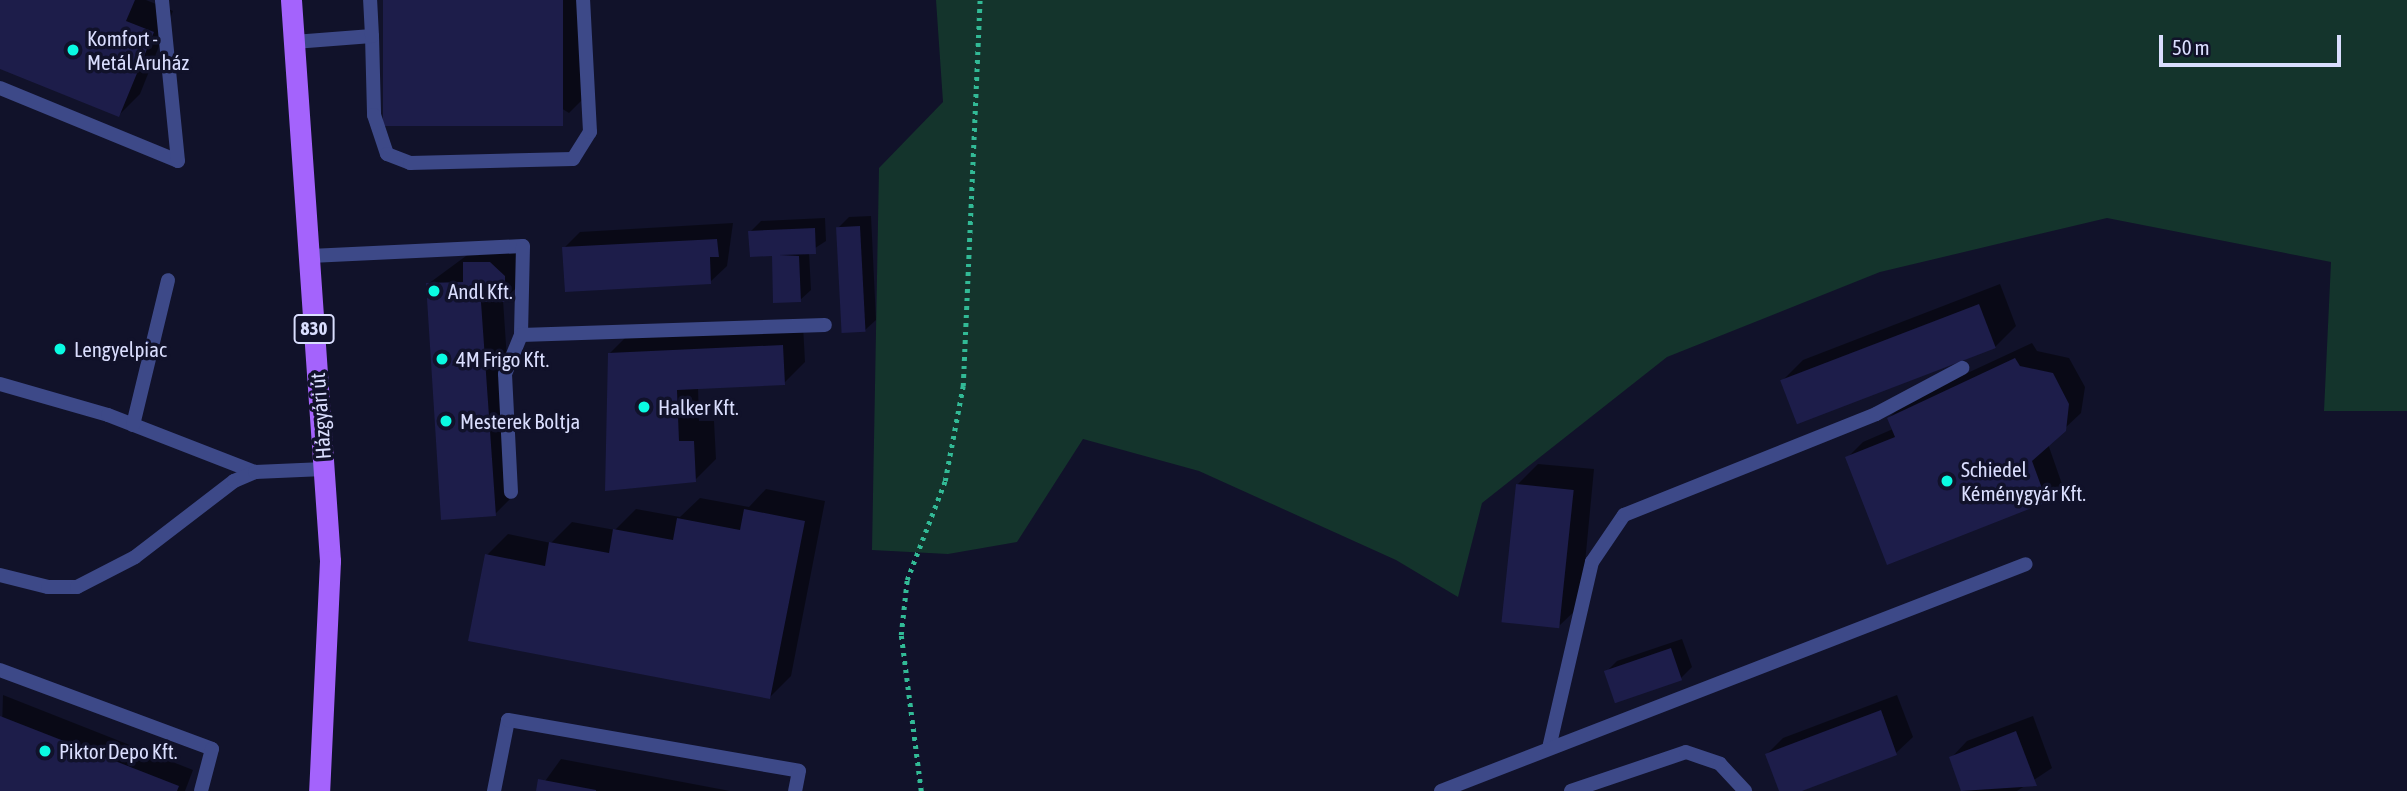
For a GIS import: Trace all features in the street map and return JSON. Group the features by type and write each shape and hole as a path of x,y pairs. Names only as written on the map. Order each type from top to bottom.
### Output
{"main road":[{"name":"Házgyári út","path":"291,0 324,469 328,659 320,791"}],"lane":[{"path":"0,88 177,161 162,0"},
{"path":"370,0 373,115 387,154 410,163 573,159 590,132 583,0"},
{"path":"294,42 372,36"},
{"path":"310,256 523,246 521,335 505,374 511,492"},
{"path":"133,425 168,280"},
{"path":"521,335 825,326"},
{"path":"1549,748 1592,562 1624,515 1876,414 1962,368"},
{"path":"0,384 133,425 255,472"},
{"path":"0,575 48,587 77,587 105,576 234,481 255,472 324,469"},
{"path":"1441,791 2026,564"},
{"path":"0,670 212,749 201,791"},
{"path":"494,791 508,720 799,771 795,791"},
{"path":"1572,791 1686,752 1720,764 1745,791"}],"path":[{"path":"921,791 901,635 907,580 945,481 963,386 980,0"}],"green space":[{"path":"936,0 2407,0 2407,411 2324,411 2331,262 2107,218 1880,272 1667,357 1482,503 1458,597 1396,560 1199,471 1083,439 1017,542 948,554 872,550 879,168 943,102"}],"building":[{"name":"Komfort - Metál Áruház","path":"0,0 135,0 126,21 154,32 119,117 0,69"},
{"path":"383,0 563,0 563,126 383,126"},
{"path":"860,226 866,332 842,333 836,227"},
{"path":"815,228 816,254 779,255 799,256 801,302 773,303 772,256 750,257 748,231"},
{"path":"717,239 719,257 710,257 711,284 565,292 562,247"},
{"path":"463,262 490,262 505,276 505,302 481,302 496,516 441,520 426,283 463,282"},
{"path":"1979,304 1996,348 1797,424 1780,380"},
{"name":"Halker Kft.","path":"783,345 785,385 677,390 679,441 694,441 696,482 605,491 608,353"},
{"name":"Schiedel Kéménygyár Kft.","path":"2015,358 2020,366 2053,373 2069,404 2066,431 2032,461 2047,502 1887,565 1845,457 1895,437 1887,418"},
{"path":"1516,484 1574,490 1559,628 1501,622"},
{"path":"744,509 805,521 770,699 468,641 485,554 545,566 549,542 609,553 613,529 673,540 677,518 740,530"},
{"path":"1671,648 1682,680 1615,703 1604,671"},
{"path":"1881,710 1897,755 1802,791 1779,791 1765,754"},
{"name":"Piktor Depo Kft.","path":"0,716 179,786 177,791 0,791"},
{"path":"2016,731 2037,786 1961,791 1949,757"},
{"path":"538,779 596,790 596,791 536,791"}],"place":[{"name":"Komfort - Metál Áruház","path":"73,50"},
{"name":"Andl Kft.","path":"434,291"},
{"name":"Lengyelpiac","path":"60,349"},
{"name":"4M Frigo Kft.","path":"442,359"},
{"name":"Halker Kft.","path":"644,407"},
{"name":"Mesterek Boltja","path":"446,421"},
{"name":"Schiedel Kéménygyár Kft.","path":"1947,481"},
{"name":"Piktor Depo Kft.","path":"45,751"}]}
